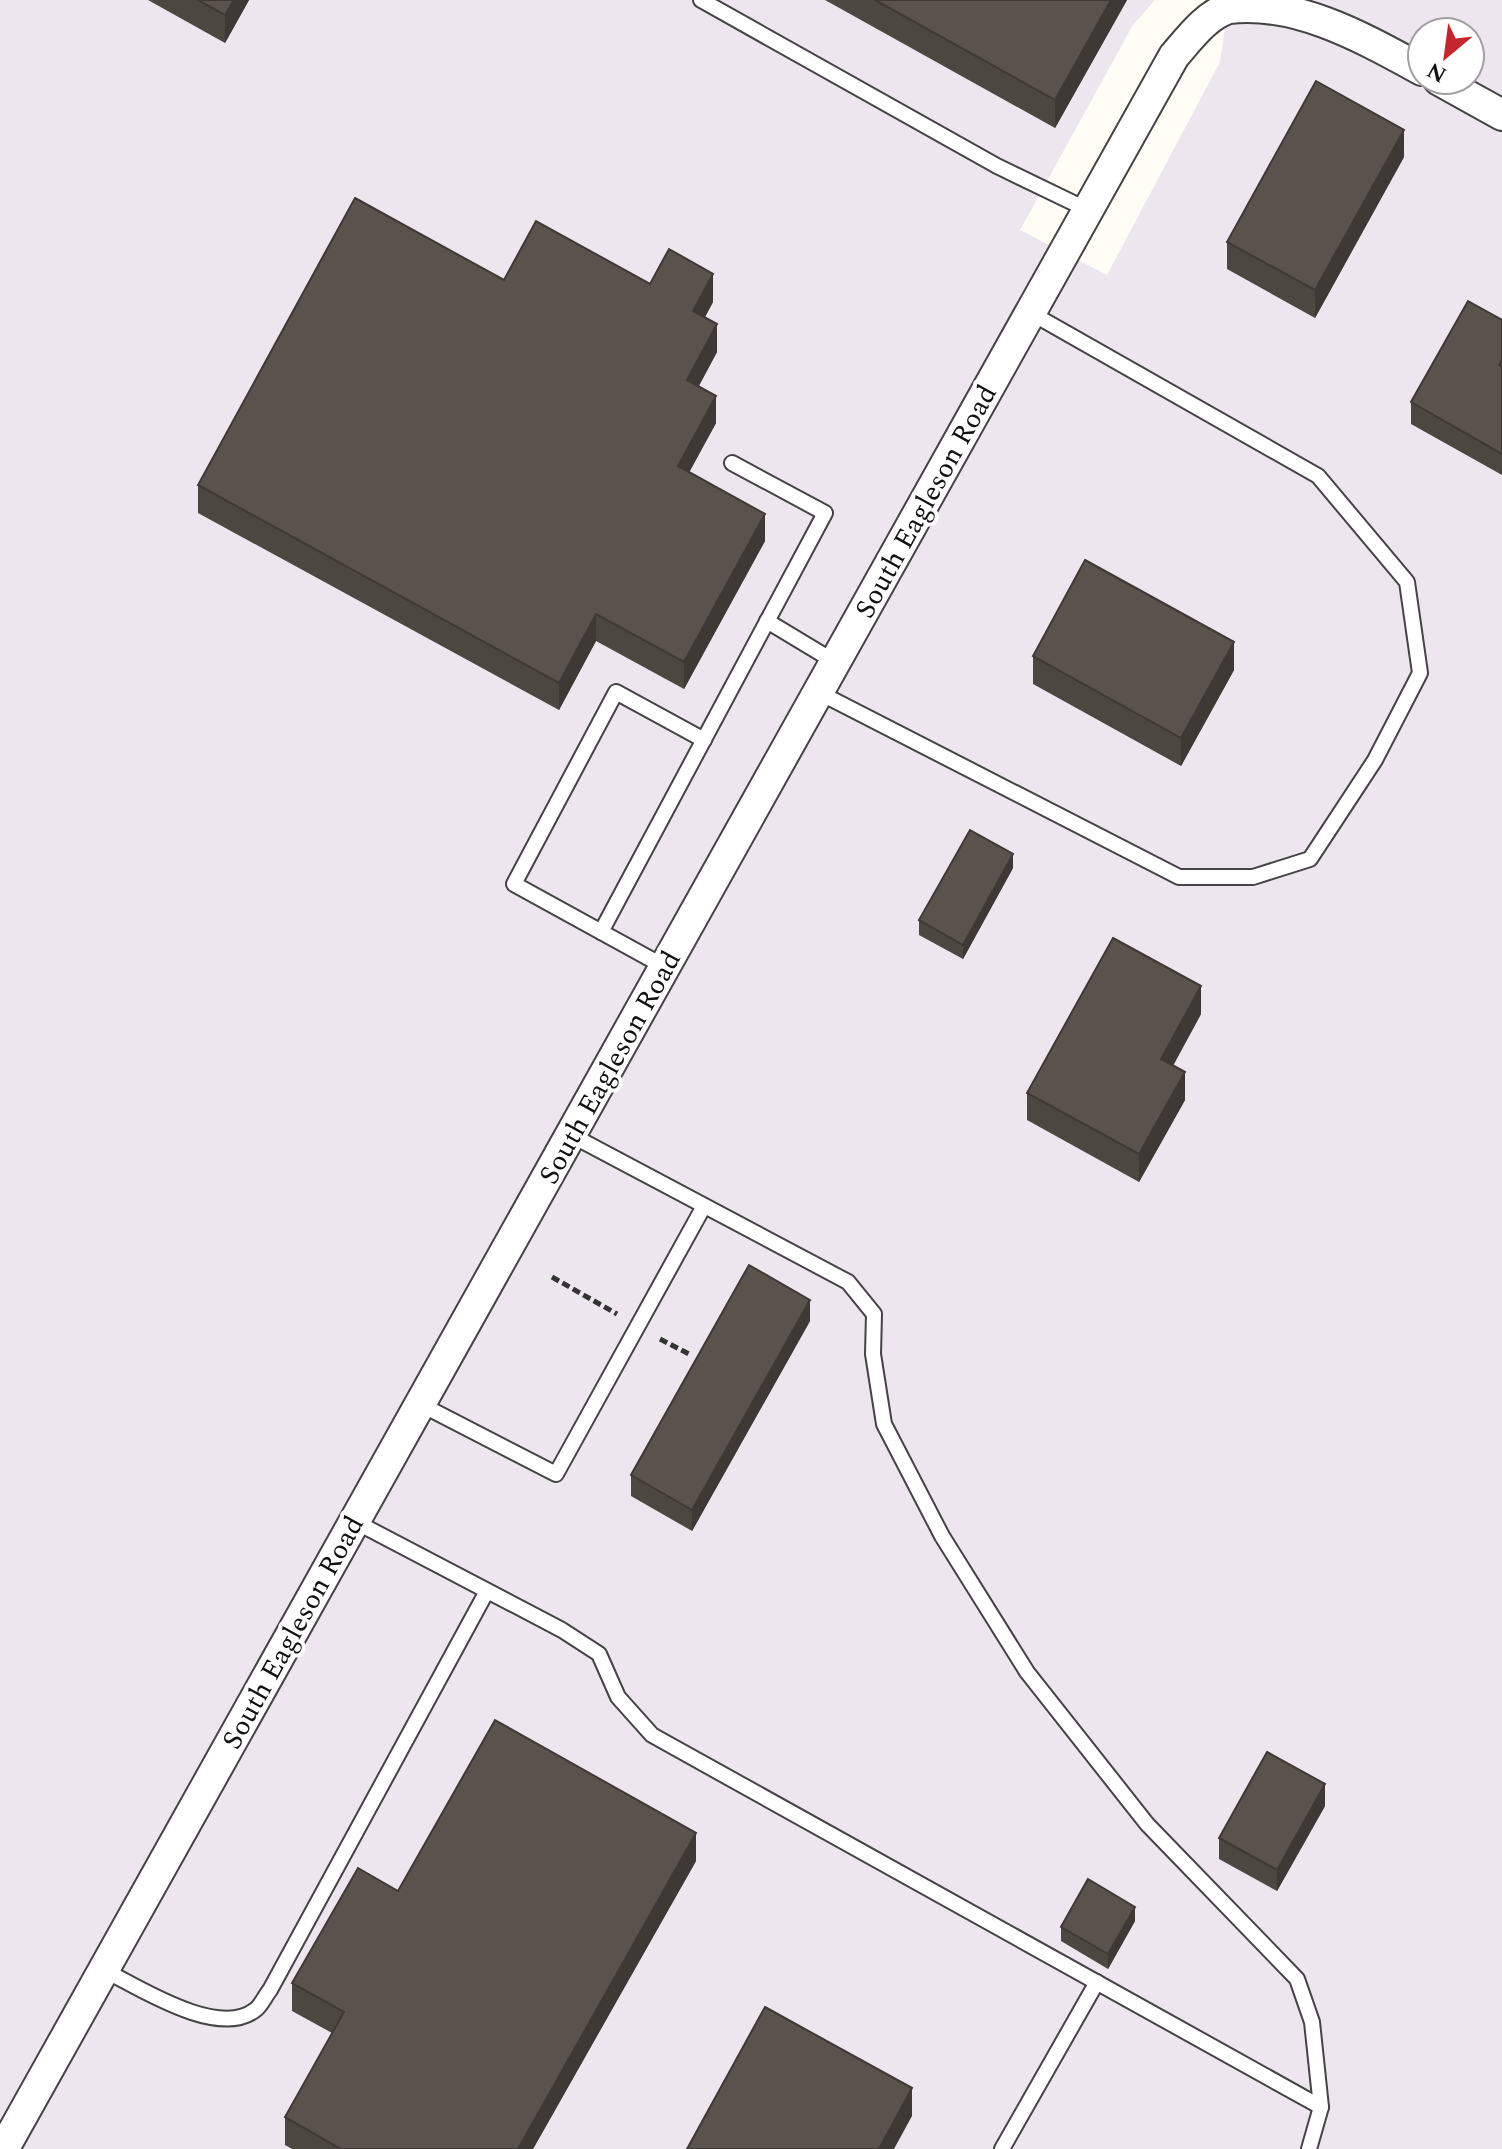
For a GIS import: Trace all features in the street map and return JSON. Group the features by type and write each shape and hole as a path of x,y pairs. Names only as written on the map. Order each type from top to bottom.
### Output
{"street":[{"path":"1226,4 1270,1 1316,5 1406,60"},
{"name":"South Eagleson Road","path":"10,2142 1174,56 1198,28 1226,4"},
{"path":"1468,96 1502,115"}],"lane":[{"path":"701,0 997,166 1088,210"},
{"path":"818,692 1179,877 1253,877 1310,859 1375,760 1420,673 1407,582 1318,476 1031,313"},
{"path":"601,932 825,513 732,463"},
{"path":"767,621 835,662"},
{"path":"665,967 514,884 616,692 704,740"},
{"path":"571,1135 848,1282 874,1314 873,1354 884,1424 942,1536 1027,1672 1147,1824 1297,1979 1312,2022 1321,2107 1309,2149"},
{"path":"420,1404 556,1474 704,1206"},
{"path":"354,1521 562,1630 599,1654 618,1697 652,1735 1321,2107"},
{"path":"104,1970 178,2008 210,2017 234,2019 255,2011 270,1990 487,1591"},
{"path":"1002,2149 1097,1982"}],"path":[{"path":"552,1277 622,1317"},
{"path":"660,1339 691,1355"}],"shaded area":[{"path":"0,0 1155,0 1133,25 1020,230 1107,275 1220,62 1229,0 1502,0 1502,2149 0,2149"}],"building":[{"path":"198,0 234,0 225,15"},
{"path":"875,0 1111,0 1055,100"},
{"path":"1316,81 1404,130 1315,290 1227,242"},
{"path":"355,198 504,280 536,221 650,284 669,249 713,274 693,311 717,324 687,380 716,396 678,466 765,514 684,662 596,614 559,683 198,485"},
{"path":"1468,301 1502,320 1502,360 1499,365 1502,367 1502,454 1411,402"},
{"path":"1085,560 1234,642 1181,738 1033,656"},
{"path":"970,830 1013,854 963,945 919,920"},
{"path":"1113,938 1201,986 1161,1059 1185,1072 1139,1154 1027,1093"},
{"path":"749,1265 810,1300 692,1510 631,1475"},
{"path":"495,1720 696,1833 518,2149 341,2149 285,2117 344,2012 292,1983 358,1868 398,1891"},
{"path":"1267,1752 1325,1784 1277,1870 1219,1838"},
{"path":"1088,1879 1135,1907 1108,1954 1061,1927"},
{"path":"765,2007 912,2088 879,2149 687,2149"}]}
